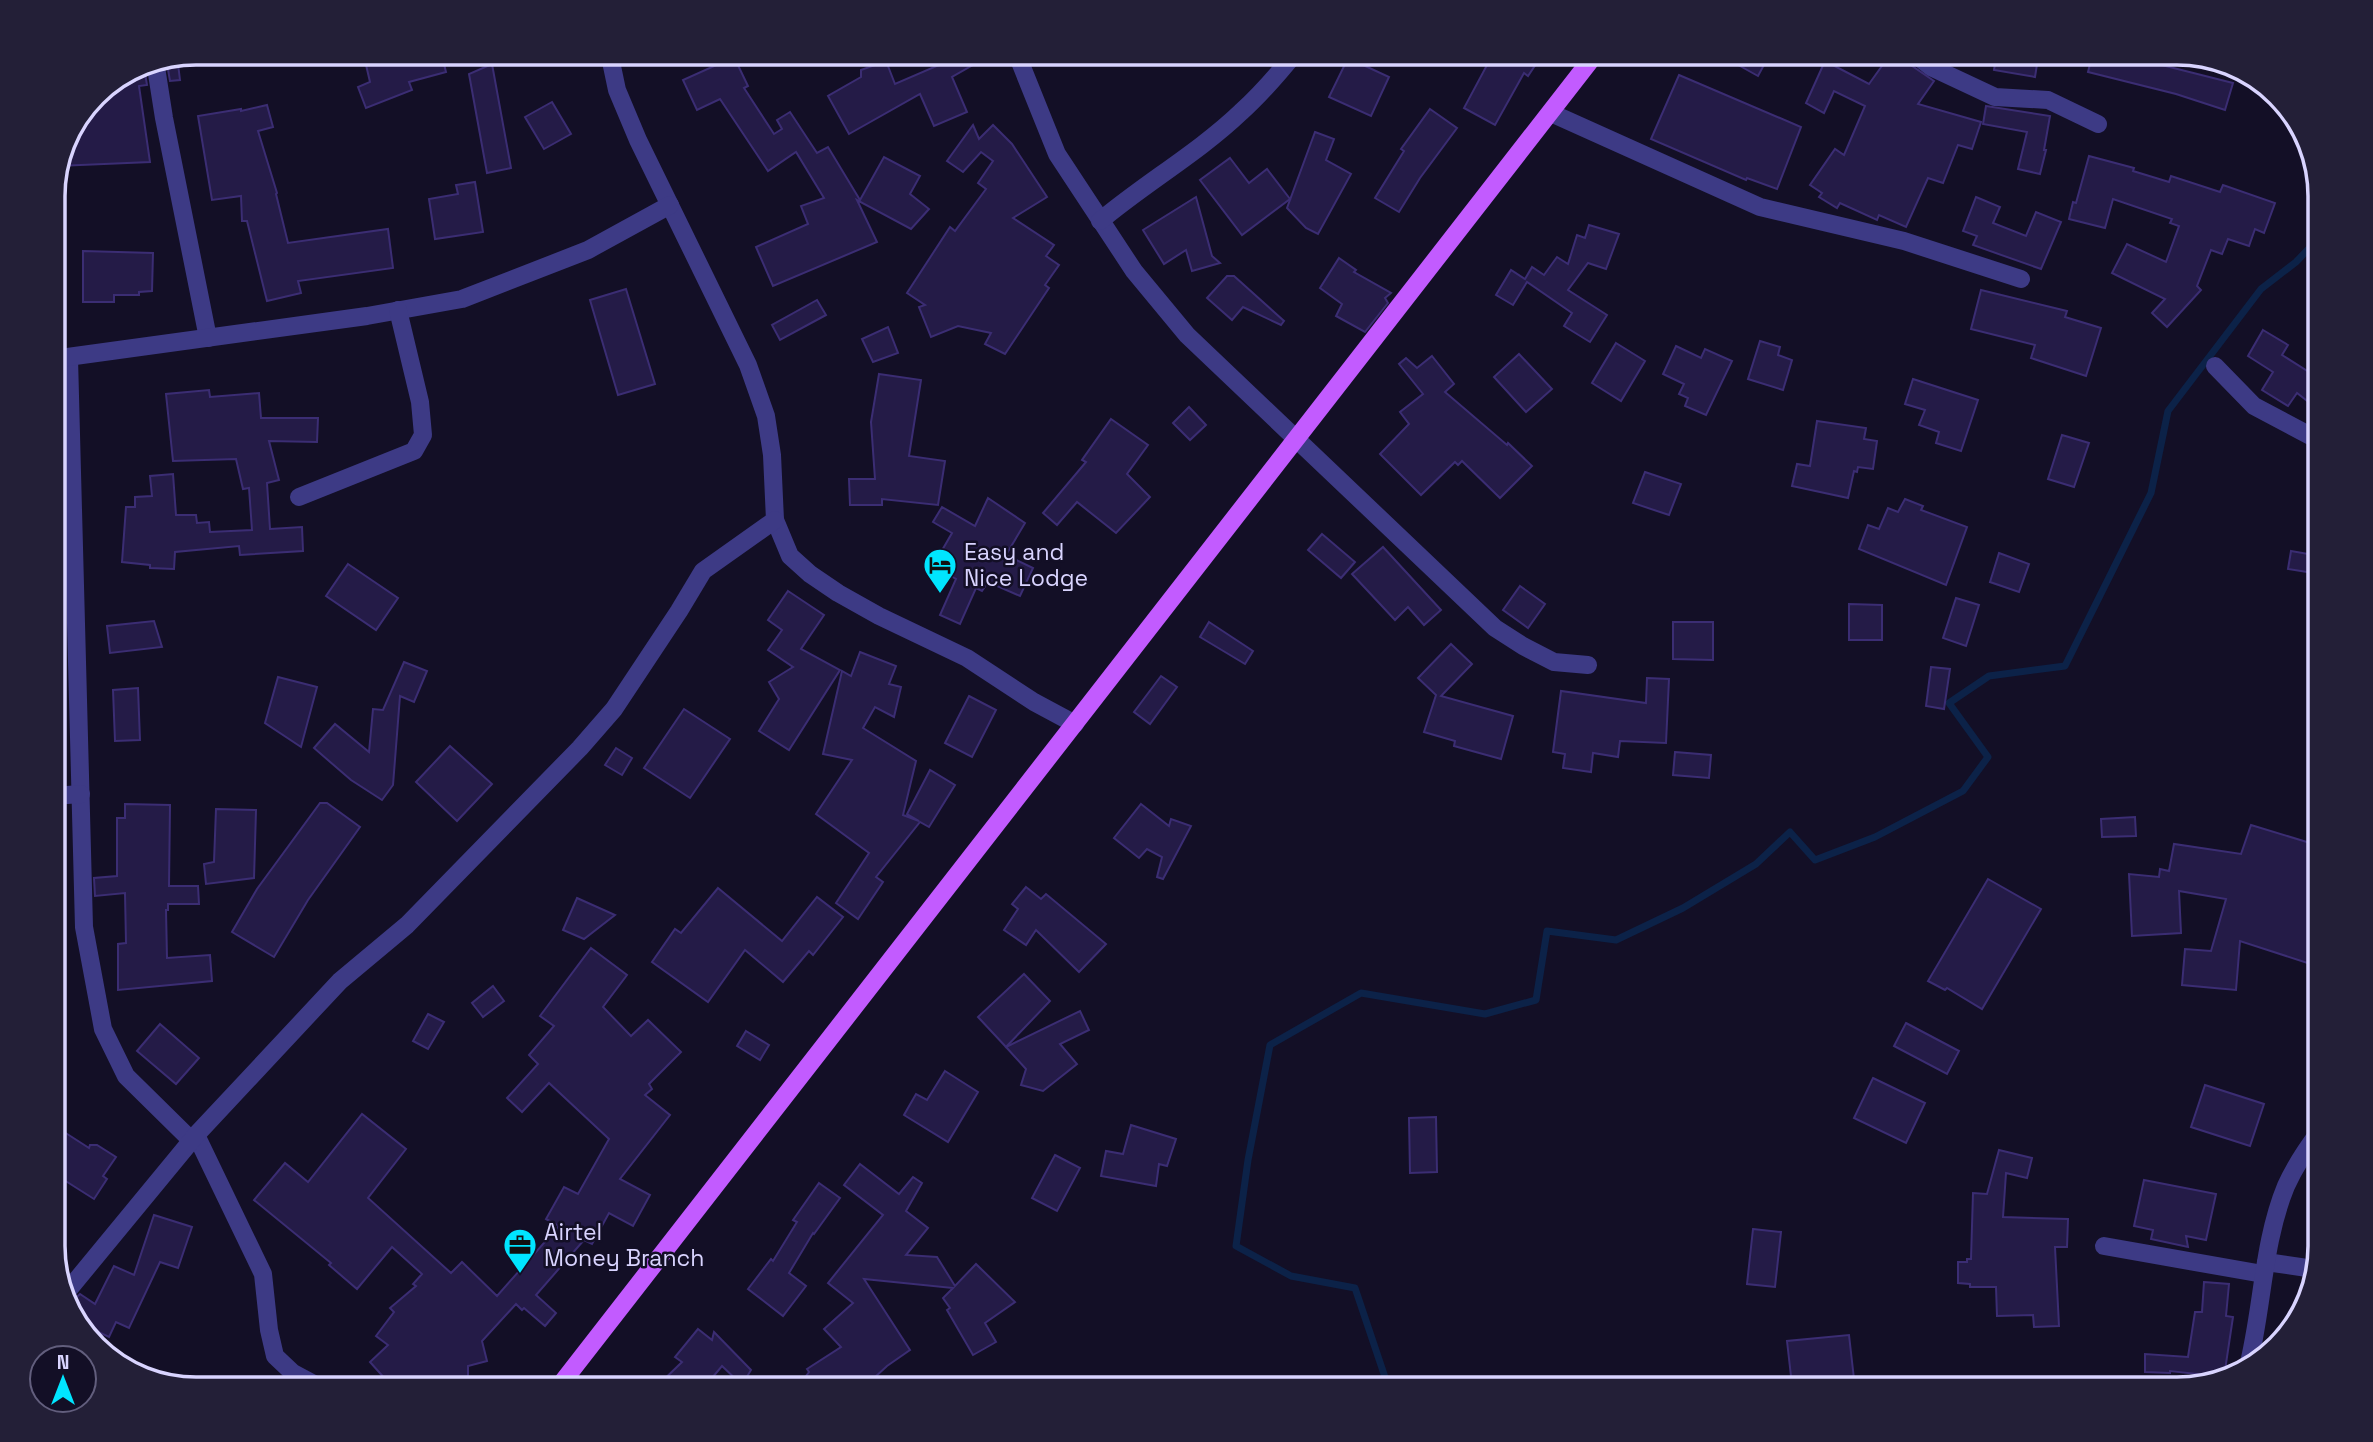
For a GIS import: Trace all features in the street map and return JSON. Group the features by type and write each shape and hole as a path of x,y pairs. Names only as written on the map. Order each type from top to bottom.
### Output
{"main road":[{"path":"567,1377 1587,65"}],"street":[{"path":"612,65 617,90 638,140 737,341 766,416 772,455 775,520 790,556 810,574 878,616 967,658 1034,702 1075,724"},
{"path":"1021,65 1057,154 1133,271 1187,335 1495,628 1554,662 1588,665"},
{"path":"1100,221 1240,113 1284,65"},
{"path":"1928,65 1995,97 2048,100 2098,124"},
{"path":"157,71 208,338"},
{"path":"1551,113 1760,208 1905,241 2021,279"},
{"path":"65,357 462,299 588,250 670,205"},
{"path":"299,497 414,451 423,435 420,402 398,310"},
{"path":"2215,366 2254,406 2308,435"},
{"path":"65,445 81,794 84,927 103,1029 126,1076 194,1138 263,1274 269,1330 275,1356 300,1377"},
{"path":"71,1286 194,1138 341,981 407,925 580,748 614,709 704,571 775,520"},
{"path":"65,795 81,794"},
{"path":"2250,1355 2264,1268 2286,1186 2308,1147"},
{"path":"2104,1246 2264,1268 2306,1269"}],"building":[{"path":"366,65 444,65 446,72 409,82 412,90 366,108 358,87 370,82"},
{"path":"492,65 511,168 487,173 469,74"},
{"path":"716,65 738,65 748,86 744,88 774,134 782,129 777,120 790,112 817,153 828,147 860,200 884,157 920,176 910,194 929,209 911,229 857,200 877,242 773,286 756,247 808,224 801,206 824,198 796,152 768,171 720,99 697,110 683,80"},
{"path":"875,65 888,65 895,84 939,65 973,65 952,77 967,112 934,126 920,94 849,134 828,96 861,77 861,70"},
{"path":"1345,65 1363,65 1389,77 1371,116 1329,97"},
{"path":"1487,65 1535,65 1528,76 1524,73 1495,125 1464,108"},
{"path":"1738,65 1764,65 1758,76"},
{"path":"1823,65 1833,65 1869,84 1883,65 1911,65 1934,81 1918,104 1981,122 1972,149 1958,145 1943,183 1928,178 1906,227 1879,215 1877,220 1840,203 1837,208 1819,197 1822,193 1810,185 1835,149 1844,155 1865,106 1834,91 1824,113 1806,103"},
{"path":"1995,65 2037,65 2035,77 1994,70"},
{"path":"2090,65 2162,65 2233,83 2225,110 2176,94 2088,72"},
{"path":"178,66 180,80 170,81 168,68"},
{"path":"145,75 147,85 139,86 150,162 68,166 78,138 97,109 130,82"},
{"path":"1679,75 1801,127 1777,189 1747,178 1746,180 1651,139"},
{"path":"552,102 571,134 544,149 525,117"},
{"path":"267,105 273,127 258,131 277,193 288,243 388,229 393,268 298,281 301,293 267,301 247,221 242,221 241,196 212,200 198,116"},
{"path":"1986,106 2050,116 2040,174 2018,169 2027,132 1983,124"},
{"path":"1430,109 1457,128 1399,212 1375,198 1404,151 1401,149"},
{"path":"973,125 979,139 993,125 1012,144 1047,197 1013,218 1054,245 1046,256 1059,265 1045,285 1049,288 1005,354 985,344 991,333 958,326 931,337 919,307 925,305 907,293 950,227 955,231 986,189 978,183 993,161 981,152 963,172 947,161"},
{"path":"1315,132 1334,139 1326,160 1351,174 1318,234 1306,228 1287,208"},
{"path":"2089,156 2134,168 2133,171 2169,182 2171,176 2220,192 2223,185 2275,203 2264,233 2255,229 2249,246 2228,239 2222,254 2211,250 2197,286 2201,290 2167,327 2152,313 2165,299 2112,273 2127,244 2166,262 2179,226 2170,223 2172,219 2113,199 2105,228 2069,219"},
{"path":"1230,158 1249,183 1267,169 1290,199 1242,235 1200,180"},
{"path":"475,182 483,232 435,239 429,199 458,194 456,185"},
{"path":"1196,197 1212,256 1220,263 1192,271 1186,250 1164,264 1143,230"},
{"path":"1976,197 2000,207 1993,223 2026,236 2036,212 2061,222 2041,269 1973,245 1977,236 1963,231"},
{"path":"1589,225 1619,234 1606,269 1588,263 1568,290 1607,315 1590,342 1564,326 1572,313 1527,282 1513,305 1496,295 1511,270 1525,279 1532,267 1544,275 1557,257 1568,264 1577,235 1585,238"},
{"path":"83,251 153,253 152,291 139,292 139,295 114,295 114,302 83,302"},
{"path":"1339,258 1356,270 1354,272 1391,293 1385,298 1388,303 1365,332 1336,316 1342,304 1320,288"},
{"path":"1227,276 1234,276 1284,321 1281,325 1243,307 1232,320 1207,298"},
{"path":"626,289 655,384 618,395 590,300"},
{"path":"1981,290 2067,311 2065,317 2101,328 2086,376 2031,358 2035,345 1971,329"},
{"path":"817,300 826,315 780,340 772,325"},
{"path":"888,327 898,353 873,362 862,339"},
{"path":"2263,330 2288,345 2282,355 2308,371 2308,402 2297,393 2288,406 2262,390 2273,372 2248,356"},
{"path":"1760,341 1780,347 1778,355 1792,360 1783,390 1748,379"},
{"path":"1616,343 1645,361 1621,401 1592,383"},
{"path":"1676,346 1701,358 1705,349 1732,361 1706,415 1685,406 1688,398 1679,394 1684,384 1663,374"},
{"path":"1519,354 1552,389 1526,412 1494,377"},
{"path":"1432,356 1454,384 1445,392 1532,466 1500,498 1462,461 1458,465 1455,462 1421,495 1380,454 1409,424 1400,412 1423,394 1399,364 1406,358 1417,368"},
{"path":"879,374 921,380 909,456 945,461 938,505 882,499 882,505 850,505 849,479 875,479 871,422"},
{"path":"1913,379 1978,400 1961,451 1936,443 1939,432 1919,425 1925,410 1905,404"},
{"path":"209,390 210,397 259,393 261,418 318,418 317,442 269,441 279,480 267,483 270,529 302,527 303,551 240,555 239,546 175,552 174,569 150,568 150,565 122,562 126,507 135,507 135,497 152,496 150,476 173,474 176,515 196,515 197,523 209,522 210,532 252,530 249,488 243,489 236,459 173,461 166,394"},
{"path":"1189,407 1206,425 1190,440 1173,423"},
{"path":"1111,419 1148,445 1127,474 1150,497 1116,533 1077,502 1057,525 1043,513 1086,462 1082,460"},
{"path":"1817,421 1866,428 1864,439 1877,441 1873,469 1858,467 1857,472 1854,471 1848,498 1792,486 1797,464 1810,466"},
{"path":"2062,435 2089,443 2074,487 2048,479"},
{"path":"1645,472 1681,484 1669,515 1633,503"},
{"path":"988,498 1025,523 1006,555 1033,568 1020,596 988,582 982,591 976,588 960,624 940,615 956,579 933,566 952,533 933,522 942,507 975,526"},
{"path":"1905,499 1923,506 1921,510 1967,527 1946,585 1859,549 1868,525 1879,529 1888,508 1898,512"},
{"path":"1322,534 1355,562 1341,578 1308,550"},
{"path":"1383,547 1441,610 1424,625 1408,607 1395,620 1352,574"},
{"path":"2291,551 2308,554 2308,572 2288,569"},
{"path":"1999,553 2029,564 2019,592 1990,582"},
{"path":"348,564 398,598 376,630 326,596"},
{"path":"1520,586 1545,604 1528,628 1503,610"},
{"path":"788,591 824,615 801,649 840,670 789,750 759,731 779,699 769,682 793,667 768,650 782,630 768,620"},
{"path":"1956,598 1979,605 1966,646 1943,638"},
{"path":"1849,604 1882,605 1882,640 1849,640"},
{"path":"154,621 162,647 110,653 107,626"},
{"path":"1209,622 1253,651 1245,664 1200,637"},
{"path":"1673,622 1713,622 1713,660 1673,659"},
{"path":"1451,644 1472,664 1441,696 1513,716 1501,759 1454,746 1455,741 1424,732 1436,695 1418,678"},
{"path":"860,652 896,666 889,684 901,687 894,717 875,707 863,728 916,761 903,815 919,821 907,814 930,770 955,785 929,827 920,822 876,877 883,882 858,919 836,903 869,853 816,814 852,760 823,754 842,671 851,676"},
{"path":"404,662 427,671 414,702 400,696 393,785 382,800 351,780 314,748 335,724 369,752 373,709 383,710"},
{"path":"1931,667 1950,669 1944,709 1926,706"},
{"path":"1161,676 1177,687 1150,724 1134,712"},
{"path":"278,677 317,687 301,747 265,723"},
{"path":"1647,678 1669,679 1666,743 1620,741 1618,757 1593,753 1591,772 1563,768 1565,754 1553,752 1561,691 1646,703"},
{"path":"138,688 140,740 115,741 113,690"},
{"path":"969,696 996,710 972,757 945,743"},
{"path":"684,709 730,739 690,798 644,768"},
{"path":"450,746 492,784 457,821 416,782"},
{"path":"616,748 632,758 622,775 605,765"},
{"path":"1675,752 1711,755 1709,778 1673,775"},
{"path":"320,803 327,803 360,827 308,900 274,957 232,932 257,889"},
{"path":"125,804 170,805 169,886 198,886 199,904 168,904 167,958 210,955 212,981 118,990 118,944 126,943 125,893 95,896 94,878 117,876 117,818 125,818"},
{"path":"1141,804 1169,826 1171,819 1191,826 1163,879 1157,877 1162,857 1147,849 1139,858 1114,838"},
{"path":"216,809 256,810 254,878 206,884 204,864 214,862"},
{"path":"2135,817 2136,836 2102,837 2101,819"},
{"path":"2251,825 2308,842 2308,963 2240,941 2236,990 2182,985 2185,949 2211,951 2226,899 2179,891 2181,933 2132,936 2129,874 2159,877 2160,869 2169,871 2174,844 2241,854"},
{"path":"1988,879 2041,909 1982,1009 1947,988 1945,990 1928,981"},
{"path":"1026,887 1041,899 1046,894 1106,944 1079,972 1036,930 1026,945 1004,930 1018,909 1012,904"},
{"path":"718,888 782,941 817,897 843,917 813,955 809,951 783,982 745,950 708,1002 652,962 675,929 681,933"},
{"path":"577,898 615,915 584,939 563,930"},
{"path":"591,948 627,975 603,1007 631,1036 648,1020 681,1052 649,1084 652,1089 645,1095 670,1115 620,1179 650,1195 633,1226 609,1213 592,1244 584,1240 536,1295 556,1313 545,1326 516,1304 482,1341 487,1361 468,1366 468,1377 383,1377 370,1362 388,1345 376,1336 394,1312 390,1308 416,1286 413,1284 422,1274 392,1247 357,1289 329,1265 331,1263 254,1200 285,1163 308,1182 362,1114 406,1149 368,1198 451,1273 462,1262 497,1296 559,1226 546,1219 564,1187 578,1194 609,1139 549,1083 522,1112 507,1098 538,1064 529,1055 554,1026 540,1016"},
{"path":"1024,974 1050,1001 1006,1047 978,1017"},
{"path":"493,986 504,1001 483,1017 472,1003"},
{"path":"1080,1011 1089,1030 1060,1044 1077,1064 1043,1091 1021,1085 1026,1069 1006,1047"},
{"path":"428,1014 444,1022 428,1049 413,1041"},
{"path":"1906,1023 1959,1051 1947,1074 1894,1046"},
{"path":"160,1024 199,1058 176,1084 137,1051"},
{"path":"746,1031 769,1045 760,1060 737,1046"},
{"path":"945,1071 978,1092 948,1142 904,1115 916,1094 927,1100"},
{"path":"1873,1078 1925,1103 1906,1143 1854,1118"},
{"path":"2205,1085 2264,1104 2250,1146 2191,1127"},
{"path":"1436,1117 1437,1172 1410,1173 1409,1118"},
{"path":"1131,1125 1176,1139 1167,1166 1159,1164 1156,1186 1101,1176 1106,1151 1123,1154"},
{"path":"65,1133 89,1148 90,1145 97,1145 116,1157 103,1176 107,1179 94,1199 65,1181"},
{"path":"1999,1150 2032,1158 2027,1178 2006,1173 2003,1217 2068,1219 2067,1247 2055,1247 2059,1326 2034,1327 2033,1315 1997,1316 1996,1287 1970,1287 1970,1284 1958,1283 1958,1262 1971,1259 1973,1193 1987,1194"},
{"path":"1055,1155 1080,1168 1057,1211 1032,1198"},
{"path":"860,1164 899,1194 913,1177 922,1183 906,1211 928,1228 906,1255 937,1257 955,1286 976,1264 1015,1302 985,1323 996,1342 973,1355 943,1298 953,1288 864,1279 910,1350 875,1377 805,1377 809,1372 807,1369 841,1347 824,1329 853,1303 828,1283 883,1215 844,1185"},
{"path":"2144,1180 2216,1194 2206,1240 2186,1236 2188,1247 2151,1239 2153,1230 2134,1226"},
{"path":"819,1183 840,1198 813,1233 789,1273 806,1286 783,1316 748,1289 771,1259 773,1261 797,1222 793,1220"},
{"path":"154,1215 192,1227 178,1268 160,1262 129,1328 116,1322 109,1337 95,1331 76,1298 80,1294 95,1304 114,1266 134,1275"},
{"path":"1753,1229 1781,1232 1775,1287 1747,1284"},
{"path":"2204,1282 2229,1284 2226,1316 2233,1317 2225,1368 2202,1375 2170,1371 2145,1372 2145,1354 2188,1357 2195,1312 2202,1312"},
{"path":"698,1329 712,1340 714,1332 751,1370 747,1377 734,1377 722,1366 713,1377 666,1377 682,1362 675,1357"},
{"path":"1849,1335 1854,1377 1791,1377 1787,1341"}],"waterway":[{"path":"1385,1377 1355,1288 1291,1276 1236,1246 1248,1160 1270,1045 1361,993 1485,1014 1536,1000 1547,931 1616,940 1683,908 1756,864 1790,832 1815,860 1875,837 1963,791 1988,757 1949,703 1989,676 2065,666 2151,493 2168,411 2261,289 2308,250"}],"place":[{"name":"Easy and Nice Lodge","path":"940,595"},
{"name":"Airtel Money Branch","path":"520,1275"}]}
